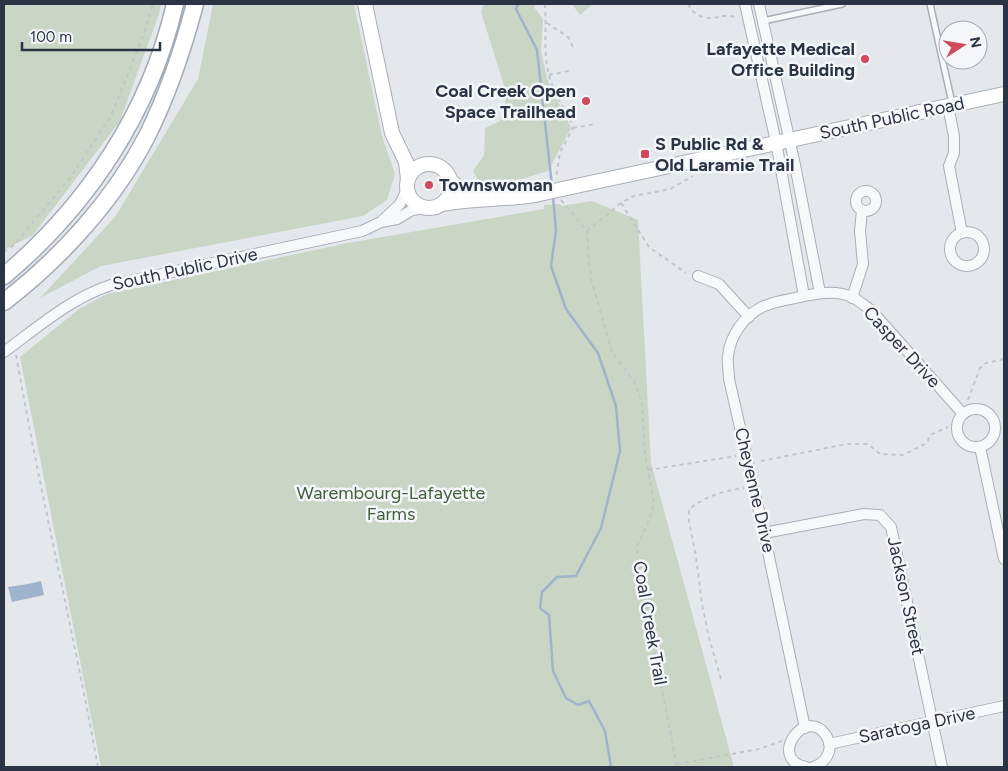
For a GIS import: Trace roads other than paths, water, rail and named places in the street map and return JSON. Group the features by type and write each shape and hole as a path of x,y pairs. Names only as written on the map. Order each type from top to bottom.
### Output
{"main road":[{"path":"4,276 39,245 65,218 117,147 144,95 163,45 175,4"},
{"path":"4,302 73,239 124,173 146,136 172,76 195,4"}],"street":[{"path":"364,4 392,133 406,162 408,184 413,202 425,208"},
{"path":"745,4 783,140 820,293"},
{"path":"759,4 783,140 804,296"},
{"name":"South Public Road","path":"442,204 535,195 783,140 1004,94"},
{"path":"950,105 954,153 949,166 962,233"},
{"path":"387,106 411,150 427,164"},
{"path":"427,164 436,165 444,170 450,181 450,194 442,204 434,208 418,208 390,222 381,222 400,204 417,168 427,164"},
{"name":"South Public Road","path":"450,181 459,188 485,199"},
{"path":"852,298 863,264 860,231 862,210"},
{"name":"South Public Drive","path":"4,352 64,308 84,295 96,290 111,285 362,231 381,222"},
{"path":"698,276 719,284 749,317"},
{"name":"Casper Drive","path":"804,296 820,293 840,294 852,298 871,310 963,414"},
{"name":"Cheyenne Drive","path":"804,296 761,307 737,330 728,356 729,379 805,728"},
{"path":"972,409 984,411 1000,423 990,441 980,447 975,448 964,444 958,435 957,424 963,414 972,409"},
{"path":"980,447 1004,559"},
{"name":"Jackson Street","path":"764,533 864,514 880,515 891,527 942,767"},
{"name":"Saratoga Drive","path":"829,744 1004,706"},
{"path":"806,767 793,760 789,743 795,733 810,727 825,734 829,744 828,756 820,765 814,767"}],"lane":[{"path":"763,21 842,4"},
{"path":"930,4 950,105"}],"water":[{"path":"41,581 44,595 12,602 8,587"}],"waterway":[{"path":"518,4 516,9 537,50 552,186"},
{"path":"553,196 556,230 551,266 566,309 598,353 616,406 620,451 601,528 576,576 557,577 542,592 540,608 549,615 553,671 566,698 578,705 589,701 605,731 611,767"}],"place":[{"name":"Lafayette Medical Office Building","path":"865,59"},
{"name":"Coal Creek Open Space Trailhead","path":"586,101"},
{"name":"S Public Rd & Old Laramie Trail","path":"645,154"},
{"name":"Townswoman","path":"429,185"}],"park label":[{"name":"Warembourg-Lafayette Farms","path":"391,503"}]}
